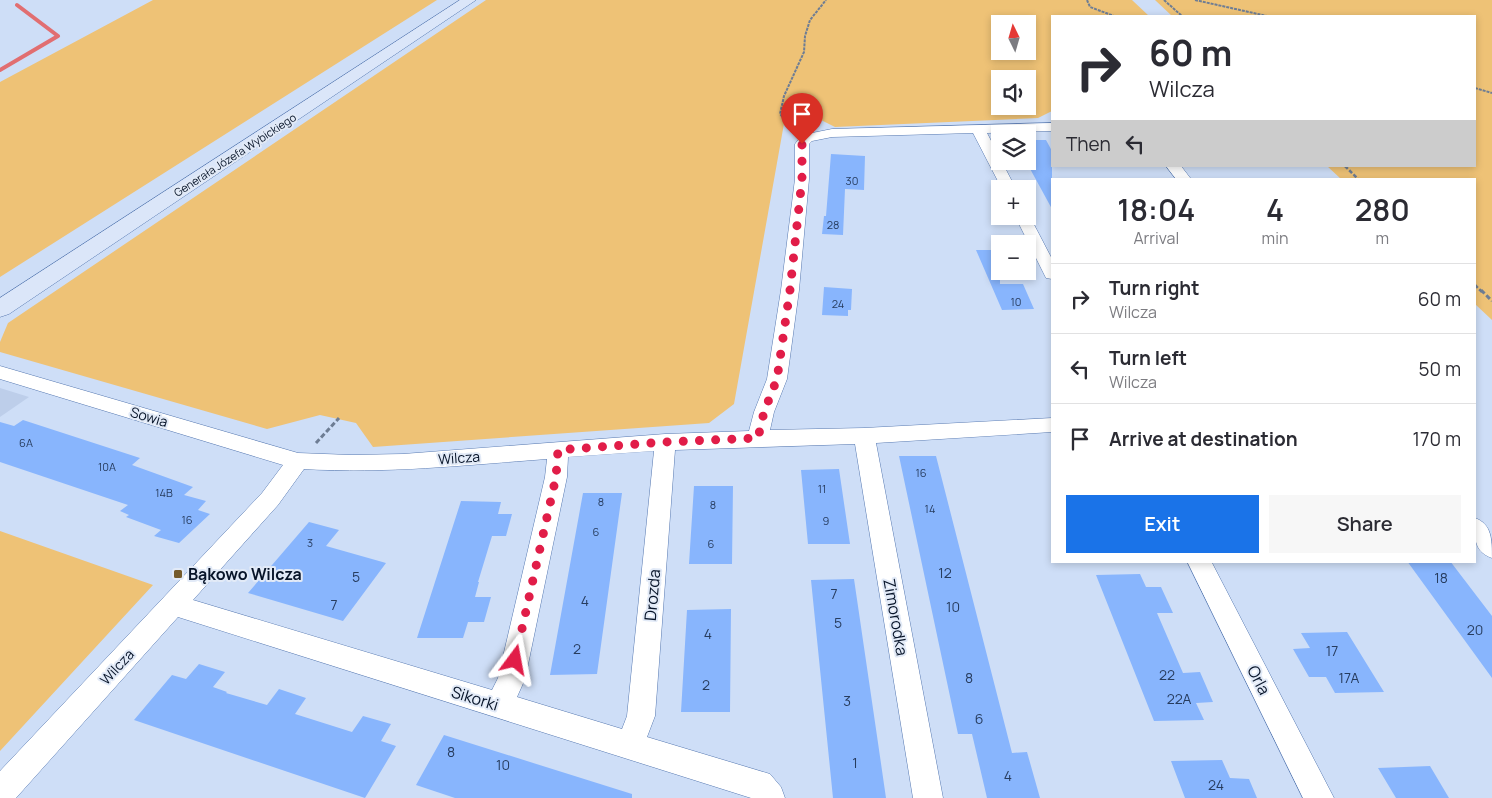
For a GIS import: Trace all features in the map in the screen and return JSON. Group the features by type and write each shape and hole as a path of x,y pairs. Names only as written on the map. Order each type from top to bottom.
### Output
{"main road":[{"name":"Generała Józefa Wybickiego","path":"0,309 469,0"}],"street":[{"path":"758,438 764,412 777,379 790,290 802,179 802,144 807,138 832,133 1051,127"},
{"path":"978,129 1004,180"},
{"path":"1174,167 1183,178"},
{"path":"1028,225 1051,272"},
{"name":"Sowia","path":"0,372 298,461"},
{"name":"Wilcza","path":"0,793 270,499 298,461 340,464 390,463 665,442 864,436 1051,425"},
{"name":"Zimorodka","path":"864,436 928,798"},
{"name":"Drozda","path":"630,745 641,716 665,442"},
{"path":"499,706 511,679 556,477 558,450"},
{"path":"1476,528 1492,548"},
{"name":"Orla","path":"1200,563 1319,798"},
{"name":"Sikorki","path":"174,605 759,784 770,798"}],"path":[{"path":"807,138 791,128 780,114 784,96 804,52 805,36 810,20 826,0"},
{"path":"1087,0 1090,7 1111,15"},
{"path":"1164,0 1181,15"},
{"path":"1195,0 1262,15"},
{"path":"1476,88 1492,93"},
{"path":"1345,167 1357,178"},
{"path":"1476,286 1492,301"},
{"path":"298,461 339,418"}],"shaded area":[{"path":"153,0 437,0 0,277 0,82"},
{"path":"486,0 1132,0 1148,15 1051,15 1051,112 1038,118 835,127 819,119 785,118 734,404 709,423 373,447 356,423 320,415 267,429 0,352 0,342 8,323"},
{"path":"1155,0 1492,0 1492,320 1476,305 1476,178 1340,178 1328,167 1476,167 1476,15 1171,15"},
{"path":"0,388 29,397 0,417"},
{"path":"0,531 153,585 0,751"}],"building":[{"path":"1036,140 1046,140 1051,149 1051,207 1031,170 1036,170"},
{"path":"831,154 865,156 864,190 845,189 843,235 822,234 824,216 826,216"},
{"path":"976,250 991,250 991,280 1000,280 1000,284 1023,284 1034,309 1002,310"},
{"path":"824,287 852,289 851,310 848,310 848,316 822,315"},
{"path":"23,420 140,458 132,465 193,487 184,495 206,501 198,510 210,514 179,543 154,536 161,530 126,517 129,515 120,511 128,505 0,462 0,422 14,426"},
{"path":"899,456 936,456 1012,753 1027,752 1040,798 987,798 972,734 958,734"},
{"path":"839,469 850,544 808,544 801,470"},
{"path":"694,486 733,486 732,564 689,564"},
{"path":"583,493 622,493 597,674 550,675"},
{"path":"461,501 501,502 498,514 512,514 506,536 492,536 478,582 475,597 491,597 484,622 468,622 463,638 417,638"},
{"path":"309,522 339,530 326,546 386,563 343,621 248,593"},
{"path":"1408,563 1452,563 1492,616 1492,678"},
{"path":"1140,574 1146,587 1161,587 1173,613 1157,613 1183,673 1200,672 1213,702 1196,703 1204,720 1154,721 1096,575"},
{"path":"854,579 886,798 833,798 811,580"},
{"path":"731,609 730,712 681,712 687,610"},
{"path":"1347,632 1384,692 1335,693 1326,677 1309,677 1293,649 1310,648 1301,633"},
{"path":"199,664 225,672 213,687 226,693 267,705 279,689 306,698 295,714 352,732 363,716 391,724 381,741 396,746 365,798 134,720 172,675 186,679"},
{"path":"444,735 632,794 632,798 455,798 416,785"},
{"path":"1222,760 1230,778 1249,779 1257,798 1185,798 1171,761"},
{"path":"1430,766 1449,798 1396,798 1378,768"}],"waterway":[{"path":"0,70 58,36 17,5"}],"place":[{"name":"Bąkowo Wilcza","path":"178,574"}],"route":[{"path":"515,660 556,477 558,450 665,442 758,438 764,412 777,379 790,290 802,179 802,144"}]}
